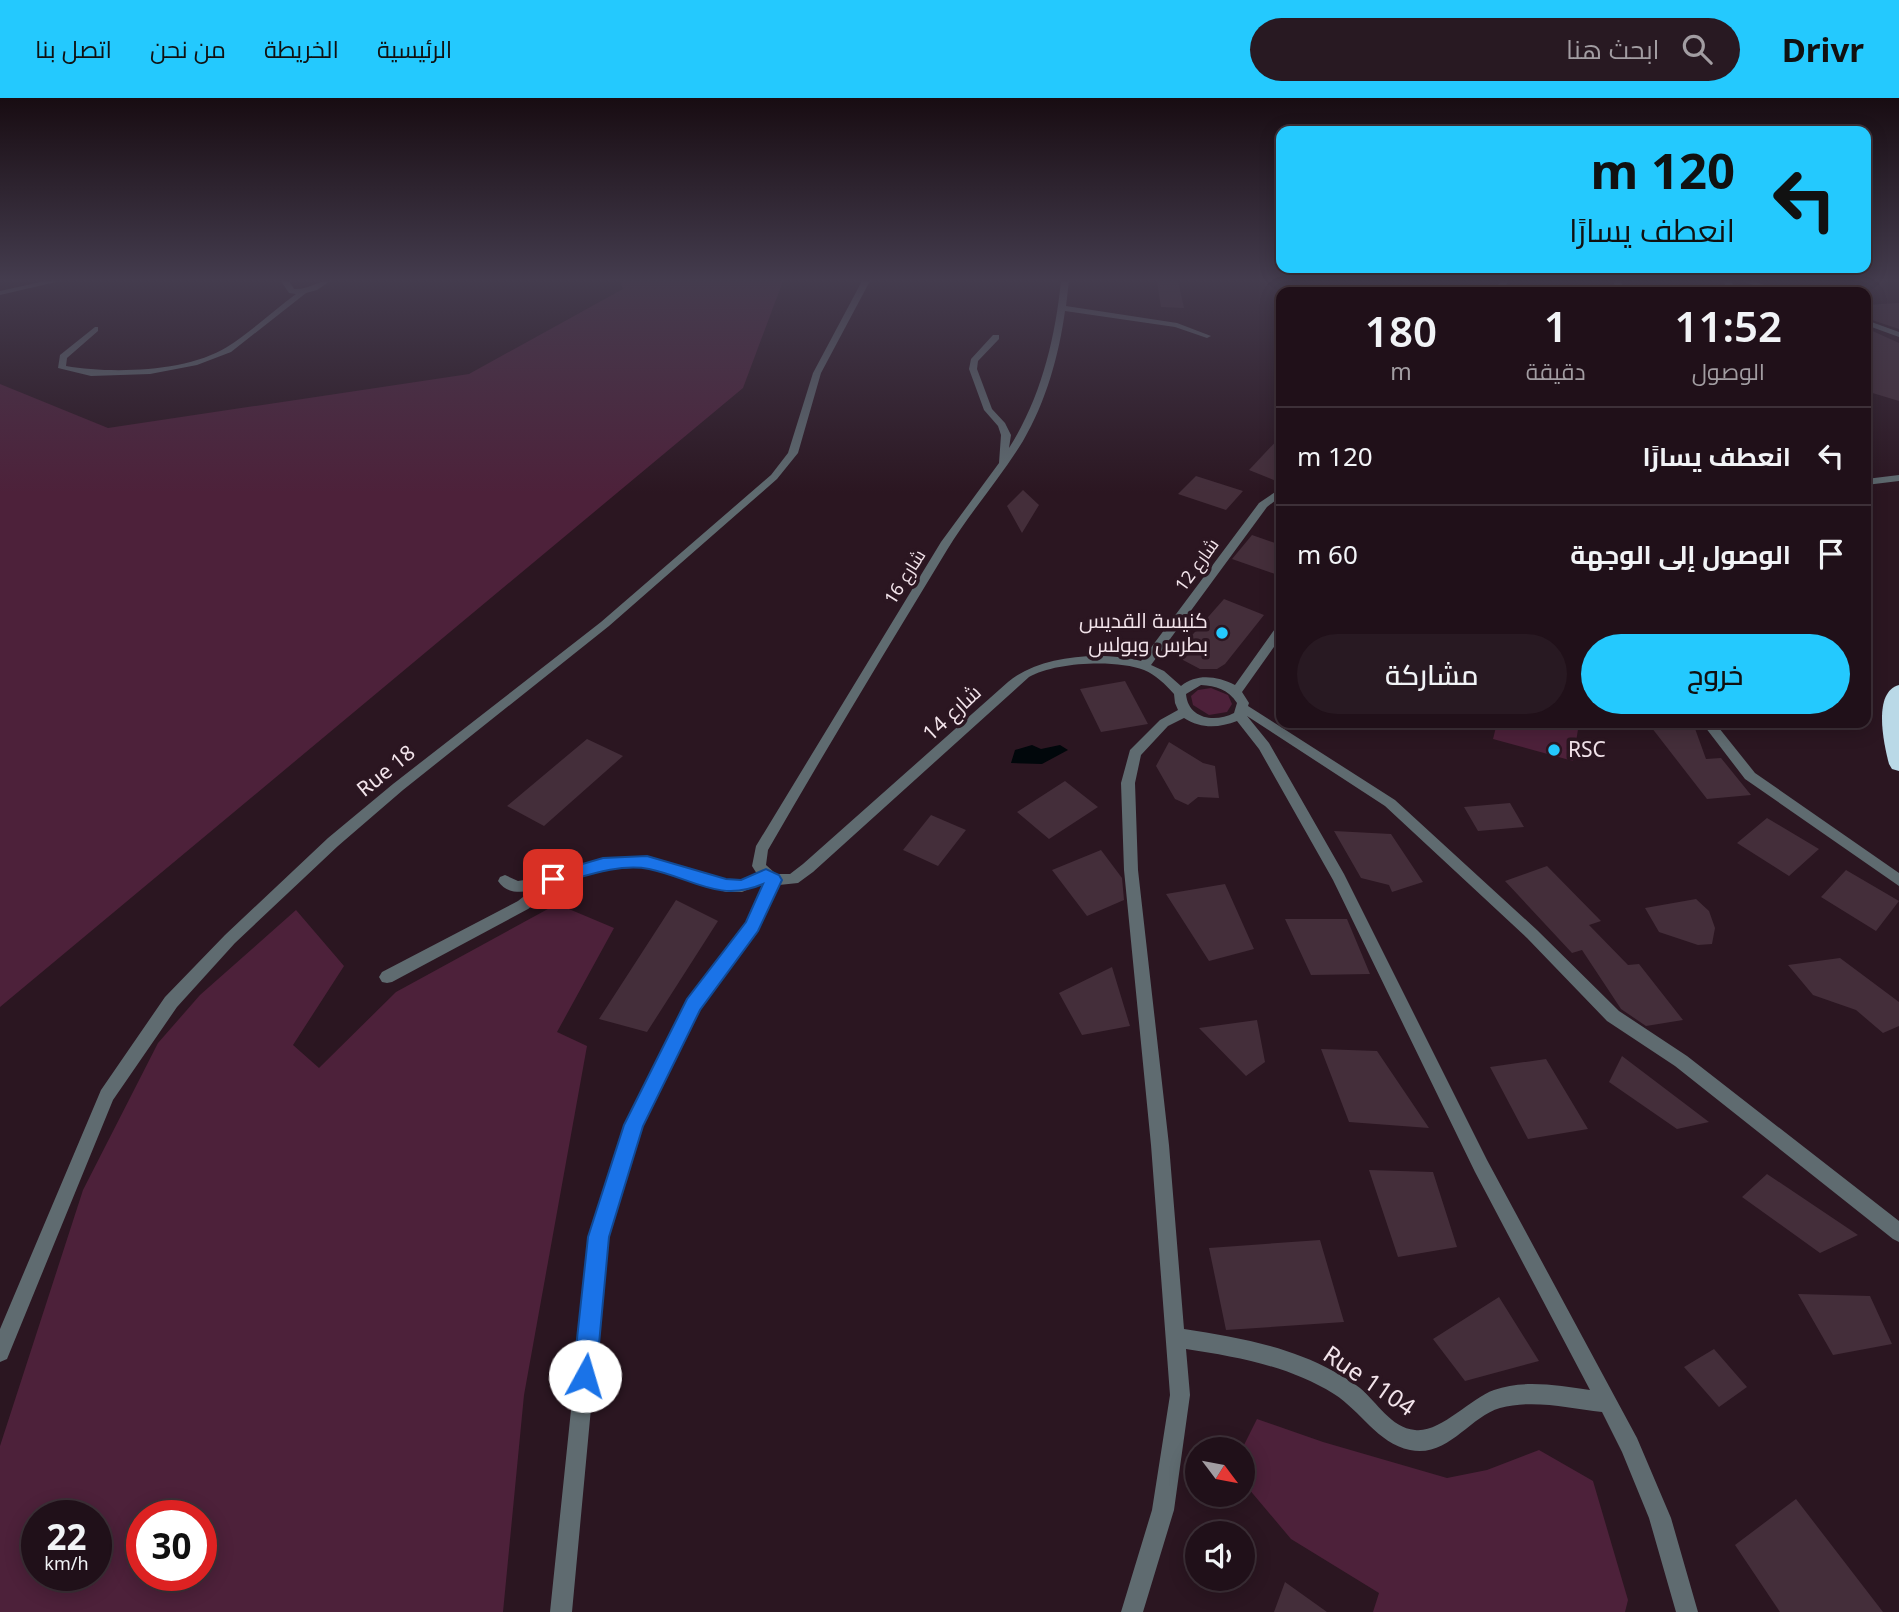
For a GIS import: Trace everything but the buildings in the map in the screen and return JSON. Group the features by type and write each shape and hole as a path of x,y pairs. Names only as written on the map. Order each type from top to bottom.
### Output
{"highway":[{"path":"1899,691 1894,699 1891,736 1899,764"}],"street":[{"path":"68,352 62,357 62,368 91,373 150,371 194,363 225,352"},
{"name":"Rue 18","path":"0,1352 107,1095 171,1002 230,939 333,842 605,624 774,477 793,453 817,373 828,352"},
{"path":"983,352 974,361 973,369 988,410 1002,425 1006,435 1003,466"},
{"name":"شارع 16","path":"770,878 759,866 761,850 963,517 1003,466 1026,428 1051,352"},
{"path":"1871,481 1899,478"},
{"name":"شارع 12","path":"1145,665 1263,505 1276,495"},
{"path":"1276,636 1236,692 1241,712 1264,746 1339,878 1481,1166 1630,1445 1660,1518 1687,1612"},
{"name":"شارع 14","path":"537,884 603,865 647,862 726,886 742,886 770,878 793,879 808,869 1021,677 1039,667 1121,660 1145,665 1166,677 1180,693"},
{"path":"1236,692 1210,681 1191,684 1180,693 1181,706 1185,712 1209,723 1226,722 1241,712"},
{"path":"1132,1612 1163,1510 1180,1395 1160,1145 1130,870 1128,783 1135,753 1164,723 1185,712"},
{"path":"1241,712 1390,803 1532,934 1613,1016 1681,1061 1899,1233"},
{"path":"1712,728 1750,775 1899,880"},
{"path":"561,1612 598,1237 634,1125 693,1004 752,926 770,878"},
{"path":"387,978 535,896 537,884 516,887 505,881"},
{"name":"Rue 1104","path":"1177,1338 1238,1347 1324,1376 1355,1397 1386,1428 1400,1437 1422,1441 1435,1437 1495,1399 1533,1396 1608,1403"}],"shaded area":[{"path":"509,352 757,352 743,388 0,1007 0,384 108,428 469,374"},
{"path":"1211,688 1228,695 1232,704 1227,712 1209,715 1193,705 1191,696 1198,690"},
{"name":"RSC","path":"1496,728 1578,728 1573,761 1493,739"},
{"path":"1032,745 1041,749 1060,745 1068,750 1042,764 1011,763 1015,750"},
{"path":"557,904 614,928 557,1032 587,1046 524,1395 503,1612 0,1612 0,1446 83,1190 158,1043 200,995 296,910 344,966 293,1045 319,1068 396,992"},
{"path":"1257,1419 1323,1442 1447,1478 1487,1470 1539,1450 1593,1481 1628,1600 1625,1612 1373,1612 1379,1593 1291,1539 1255,1496 1255,1437 1248,1437"}],"place":[{"name":"كنيسة القديس بطرس وبولس","path":"1222,633"},
{"name":"RSC","path":"1554,750"}],"route":[{"path":"553,879 603,865 647,862 726,886 742,886 766,876 774,880 752,926 693,1004 634,1125 598,1237 585,1376"}]}
